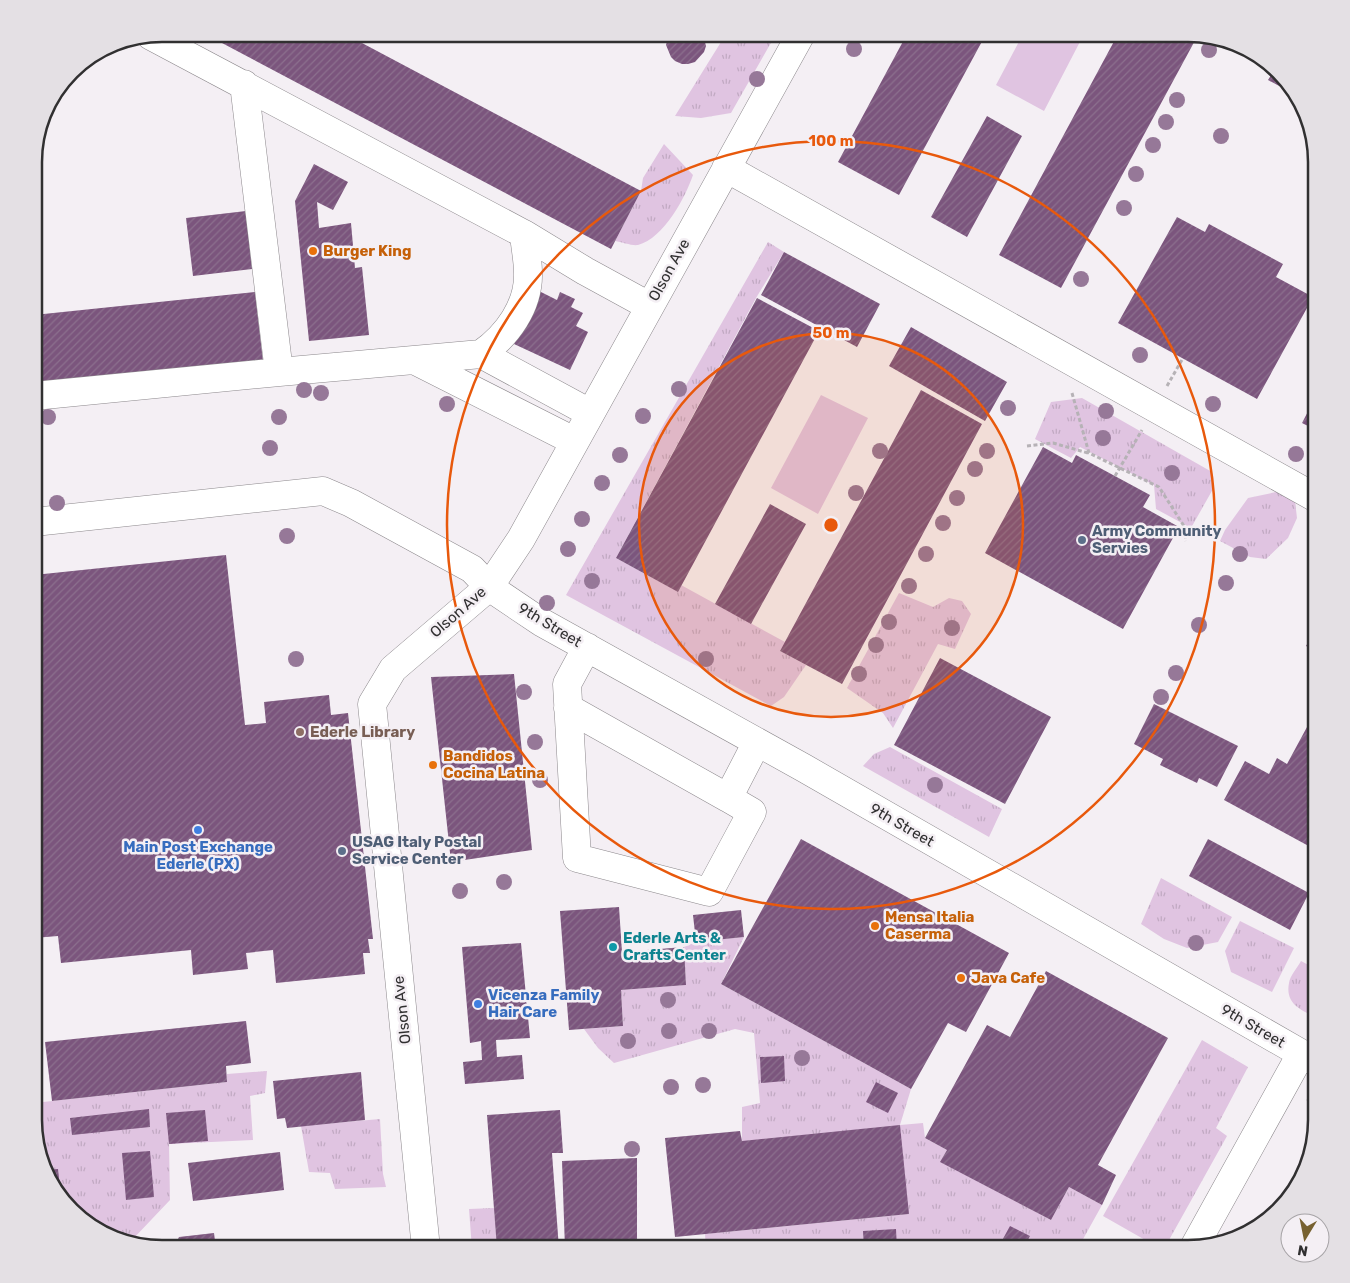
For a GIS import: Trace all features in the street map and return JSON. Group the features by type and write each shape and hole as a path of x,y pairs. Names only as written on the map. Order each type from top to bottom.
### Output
{"street":[{"path":"165,43 524,234 585,271 649,306"},
{"name":"Olson Ave","path":"425,1240 372,704 393,669 488,587 521,539 796,43"},
{"path":"244,84 279,372"},
{"path":"726,168 1307,493"},
{"path":"43,395 482,354 493,346 512,323 525,298 528,274 524,234"},
{"path":"482,354 590,413"},
{"path":"414,360 574,441"},
{"name":"9th Street","path":"43,521 324,491 351,503 472,569 488,587 541,622 757,742 1308,1057"},
{"path":"568,708 752,812 709,892 577,858 568,708 567,684 587,647"},
{"path":"728,798 757,742"},
{"path":"1199,1239 1308,1060"}],"path":[{"path":"1072,393 1088,453"},
{"path":"1027,446 1053,443 1088,453 1159,487 1184,526 1186,541"}],"green space":[{"path":"720,43 771,43 731,113 701,118 675,116"},
{"path":"1018,43 1079,43 1044,111 996,85"},
{"path":"664,144 693,175 685,195 665,226 648,241 636,245 615,241 641,191 643,178"},
{"path":"768,242 784,252 756,298 616,558 677,591 681,585 785,642 780,651 806,665 784,697 771,706 566,595"},
{"path":"821,395 868,418 818,514 771,488"},
{"path":"1082,398 1212,472 1213,489 1191,528 1156,509 1154,485 1080,447 1071,458 1035,439 1051,402"},
{"path":"1281,491 1295,501 1297,518 1288,538 1266,559 1250,557 1220,541 1225,530 1248,498"},
{"path":"899,593 933,607 949,598 962,601 971,614 955,649 938,644 893,728 883,713 847,688"},
{"path":"890,747 1002,809 989,837 863,766 874,754"},
{"path":"1161,878 1232,917 1218,942 1187,948 1164,939 1141,924"},
{"path":"1240,921 1294,948 1272,992 1231,972 1225,951"},
{"path":"744,937 721,984 911,1089 900,1125 923,1123 925,1138 947,1150 941,1162 1051,1220 1069,1187 1102,1205 1083,1240 705,1240 705,1234 909,1214 742,1141 742,1107 760,1103 754,1033 735,1029 614,1063 598,1048 584,1029 623,1026 621,990 686,985 684,947 696,942"},
{"path":"1301,961 1308,965 1308,1014 1295,1005 1289,996 1288,990 1292,975"},
{"path":"1202,1040 1248,1067 1216,1128 1227,1136 1169,1240 1145,1240 1103,1216"},
{"path":"267,1071 265,1093 250,1096 253,1140 169,1144 170,1200 135,1237 116,1231 89,1216 67,1194 55,1174 47,1152 43,1129 43,1102 227,1082 227,1074"},
{"path":"380,1119 383,1174 386,1187 335,1189 330,1173 309,1172 301,1126"},
{"path":"494,1208 496,1240 471,1240 469,1209"}],"building":[{"path":"222,43 362,43 641,191 611,249"},
{"path":"667,43 705,43 706,46 704,52 695,62 682,64 671,57"},
{"path":"902,43 981,43 899,195 838,162"},
{"path":"1113,43 1193,43 1061,288 999,255"},
{"path":"1270,76 1281,87 1268,80"},
{"path":"987,116 1022,136 967,237 931,217"},
{"path":"314,164 348,182 333,210 317,202 319,228 351,223 355,268 362,267 369,335 309,341 295,201"},
{"path":"246,211 252,269 193,276 186,218"},
{"path":"1177,217 1205,232 1209,224 1283,264 1276,277 1307,294 1307,308 1257,399 1118,323"},
{"path":"784,252 880,304 857,347 761,295"},
{"path":"539,291 557,300 560,292 575,299 571,307 583,313 576,326 588,332 570,370 514,344"},
{"path":"255,292 263,361 43,385 43,314"},
{"path":"757,298 819,331 678,592 616,558"},
{"path":"911,327 1007,382 985,421 889,366"},
{"path":"921,390 982,424 842,684 780,651"},
{"path":"1307,413 1307,426 1302,423"},
{"name":"Army Community Servies","path":"1043,447 1072,463 1076,455 1150,495 1143,507 1179,527 1123,629 985,553"},
{"path":"770,504 806,524 751,624 715,604"},
{"name":"Main Post Exchange Ederle (PX)","path":"226,555 245,725 266,723 264,702 329,695 331,715 348,713 373,939 368,939 370,953 363,953 365,974 276,983 273,950 246,953 248,969 193,975 191,950 61,963 58,936 43,937 43,574"},
{"path":"940,658 1051,717 1005,804 894,745"},
{"path":"514,674 532,850 451,862 431,677"},
{"path":"1154,704 1238,746 1217,787 1199,778 1197,783 1160,765 1163,759 1134,744"},
{"path":"1307,727 1308,845 1224,800 1245,761 1269,774 1277,758 1287,764"},
{"path":"801,839 1009,953 966,1032 948,1023 911,1089 721,984"},
{"path":"1208,839 1308,892 1308,895 1290,930 1189,876"},
{"path":"619,907 622,952 684,947 686,985 621,990 623,1026 569,1030 560,911"},
{"path":"741,910 744,937 696,942 693,915"},
{"path":"521,943 530,1038 496,1040 497,1057 522,1055 524,1079 465,1084 463,1062 482,1060 481,1041 470,1043 462,947"},
{"path":"1046,971 1168,1038 1098,1165 1116,1175 1102,1205 1069,1187 1051,1220 940,1162 947,1150 925,1138 987,1025 1010,1037"},
{"path":"246,1021 251,1063 226,1066 227,1082 52,1101 45,1042"},
{"path":"784,1056 785,1081 761,1083 760,1057"},
{"path":"361,1072 365,1120 287,1128 285,1118 277,1119 273,1081"},
{"path":"876,1082 898,1093 888,1113 866,1102"},
{"path":"149,1109 150,1127 72,1135 70,1118"},
{"path":"205,1110 208,1141 169,1144 166,1113"},
{"path":"560,1110 563,1153 552,1153 558,1240 496,1240 487,1115"},
{"path":"900,1125 909,1214 675,1237 665,1138 740,1131 742,1141"},
{"path":"150,1151 154,1197 126,1200 122,1153"},
{"path":"280,1152 284,1190 193,1201 188,1163"},
{"path":"637,1158 637,1240 565,1240 562,1161"},
{"path":"53,1169 58,1169 59,1181 55,1174"},
{"path":"1010,1226 1030,1236 1028,1240 1002,1240"},
{"path":"896,1229 897,1240 864,1240 863,1231"},
{"path":"214,1233 215,1240 178,1240 179,1237"}],"place":[{"name":"Burger King","path":"313,251"},
{"name":"Army Community Servies","path":"1082,540"},
{"name":"Ederle Library","path":"300,732"},
{"name":"Bandidos Cocina Latina","path":"433,765"},
{"name":"Main Post Exchange Ederle (PX)","path":"198,830"},
{"name":"USAG Italy Postal Service Center","path":"342,851"},
{"name":"Mensa Italia Caserma","path":"875,926"},
{"name":"Ederle Arts & Crafts Center","path":"613,947"},
{"name":"Java Cafe","path":"961,978"},
{"name":"Vicenza Family Hair Care","path":"478,1004"}]}
